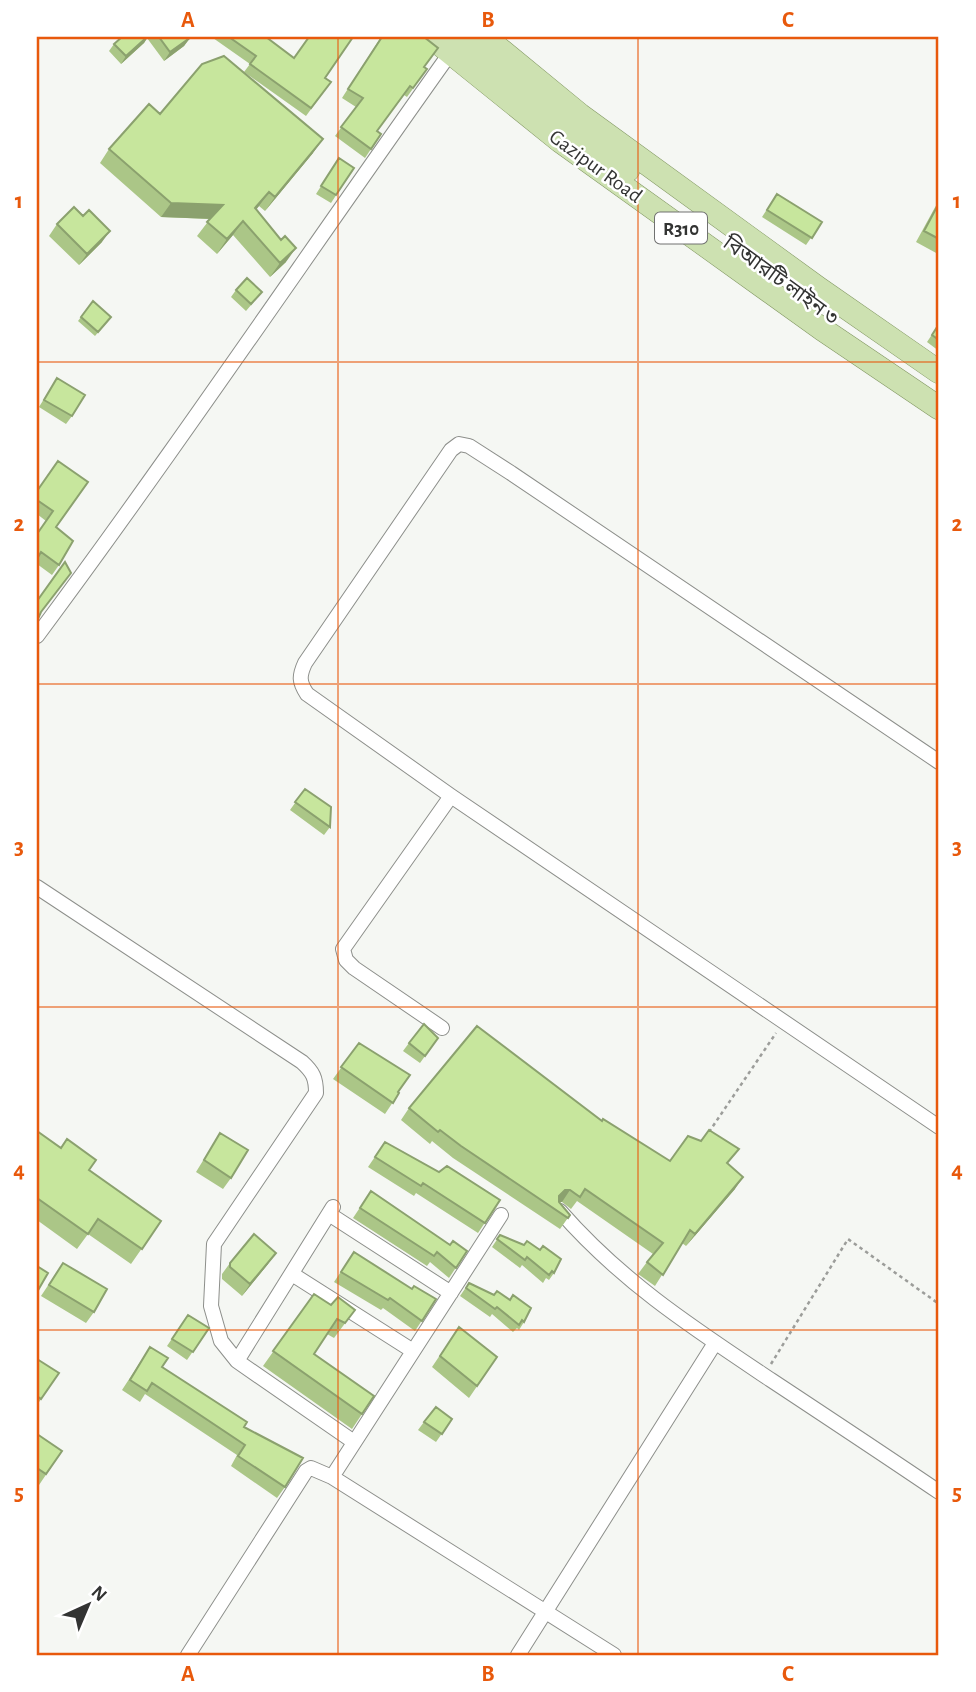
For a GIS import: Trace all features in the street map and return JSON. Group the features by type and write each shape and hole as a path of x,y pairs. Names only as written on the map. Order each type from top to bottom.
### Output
{"main road":[{"name":"Gazipur Road","path":"431,37 455,45 560,141 822,329 939,408"},
{"name":"Gazipur Road","path":"485,37 580,116 937,366"},
{"name":"বিআরটি লাইন ৩","path":"455,45 829,315 939,390"}],"street":[{"path":"37,636 125,517 455,45"},
{"path":"939,762 511,473 469,446 460,444 451,450 299,675 307,694 451,796 939,1127"},
{"path":"442,1028 354,968 346,960 343,949 451,796"},
{"path":"37,887 302,1062 313,1073 316,1093 214,1244 211,1306 221,1341 237,1361 354,1442"},
{"path":"237,1361 331,1211 451,1293"},
{"path":"559,1211 586,1241 622,1274 716,1343 939,1492"},
{"path":"332,1477 501,1215"},
{"path":"292,1274 413,1351"},
{"path":"518,1655 716,1343"},
{"path":"188,1655 306,1471 311,1468 332,1477 614,1655"}],"path":[{"path":"705,1138 773,1039 782,1021"},
{"path":"764,1375 848,1239 939,1304"}],"building":[{"path":"122,37 147,37 126,56 114,44"},
{"path":"159,37 191,37 170,52"},
{"path":"229,37 266,37 294,58 309,37 353,37 325,78 331,82 311,108 250,64 256,56"},
{"path":"382,37 424,37 438,48 424,67 427,69 413,88 410,86 377,131 381,134 371,149 341,127 363,98 348,89"},
{"path":"224,56 323,139 275,197 269,192 255,208 281,240 285,236 296,248 280,263 243,221 227,239 207,222 223,205 171,203 109,149 149,104 160,114 202,64"},
{"path":"339,158 354,168 336,195 321,186"},
{"path":"777,194 822,222 812,238 767,210"},
{"path":"939,203 939,239 924,231"},
{"path":"74,207 83,216 89,210 110,231 87,254 57,224"},
{"path":"247,278 262,292 251,304 236,290"},
{"path":"93,301 111,317 98,332 81,317"},
{"path":"939,324 939,340 932,335"},
{"path":"57,378 85,395 72,416 44,400"},
{"path":"58,461 88,482 56,527 73,541 59,565 41,552 37,559 37,534 53,511 37,500 37,491"},
{"path":"65,562 71,573 37,621 37,601"},
{"path":"305,789 331,807 330,827 295,802"},
{"path":"424,1024 438,1038 425,1056 409,1043"},
{"path":"477,1026 602,1121 603,1119 670,1161 688,1136 701,1141 709,1130 739,1149 727,1163 743,1177 695,1234 690,1230 663,1275 647,1262 663,1243 585,1189 580,1197 570,1190 565,1190 559,1196 559,1202 570,1215 568,1218 440,1130 438,1132 409,1108"},
{"path":"359,1043 410,1075 393,1103 341,1067"},
{"path":"37,1131 61,1148 67,1139 96,1160 89,1170 161,1221 142,1249 98,1219 88,1234 37,1198"},
{"path":"220,1133 248,1150 231,1178 204,1160"},
{"path":"385,1142 439,1172 447,1166 500,1200 485,1223 423,1183 421,1186 375,1157"},
{"path":"371,1191 450,1245 453,1241 467,1251 456,1268 437,1252 434,1256 360,1208"},
{"path":"254,1234 276,1253 250,1284 230,1267 230,1263"},
{"path":"500,1235 524,1245 527,1241 540,1250 543,1246 561,1259 554,1273 552,1271 549,1275 527,1257 525,1260 497,1239"},
{"path":"354,1252 412,1289 414,1286 436,1299 422,1321 390,1298 388,1300 341,1272"},
{"path":"63,1263 107,1289 94,1312 49,1285"},
{"path":"37,1266 48,1273 37,1292"},
{"path":"469,1283 494,1295 497,1291 510,1300 513,1295 531,1308 524,1322 522,1320 519,1325 497,1307 495,1309 466,1288"},
{"path":"314,1294 331,1305 338,1297 355,1310 345,1323 337,1319 314,1354 374,1396 362,1414 273,1351"},
{"path":"188,1315 209,1328 193,1352 172,1339"},
{"path":"459,1327 497,1357 477,1386 440,1356"},
{"path":"150,1347 168,1358 162,1367 247,1422 244,1427 303,1458 285,1487 238,1456 245,1445 152,1383 147,1391 130,1380"},
{"path":"37,1359 59,1373 41,1399 37,1396"},
{"path":"436,1407 452,1419 442,1434 424,1422"},
{"path":"37,1434 62,1451 46,1474 37,1468"}]}
